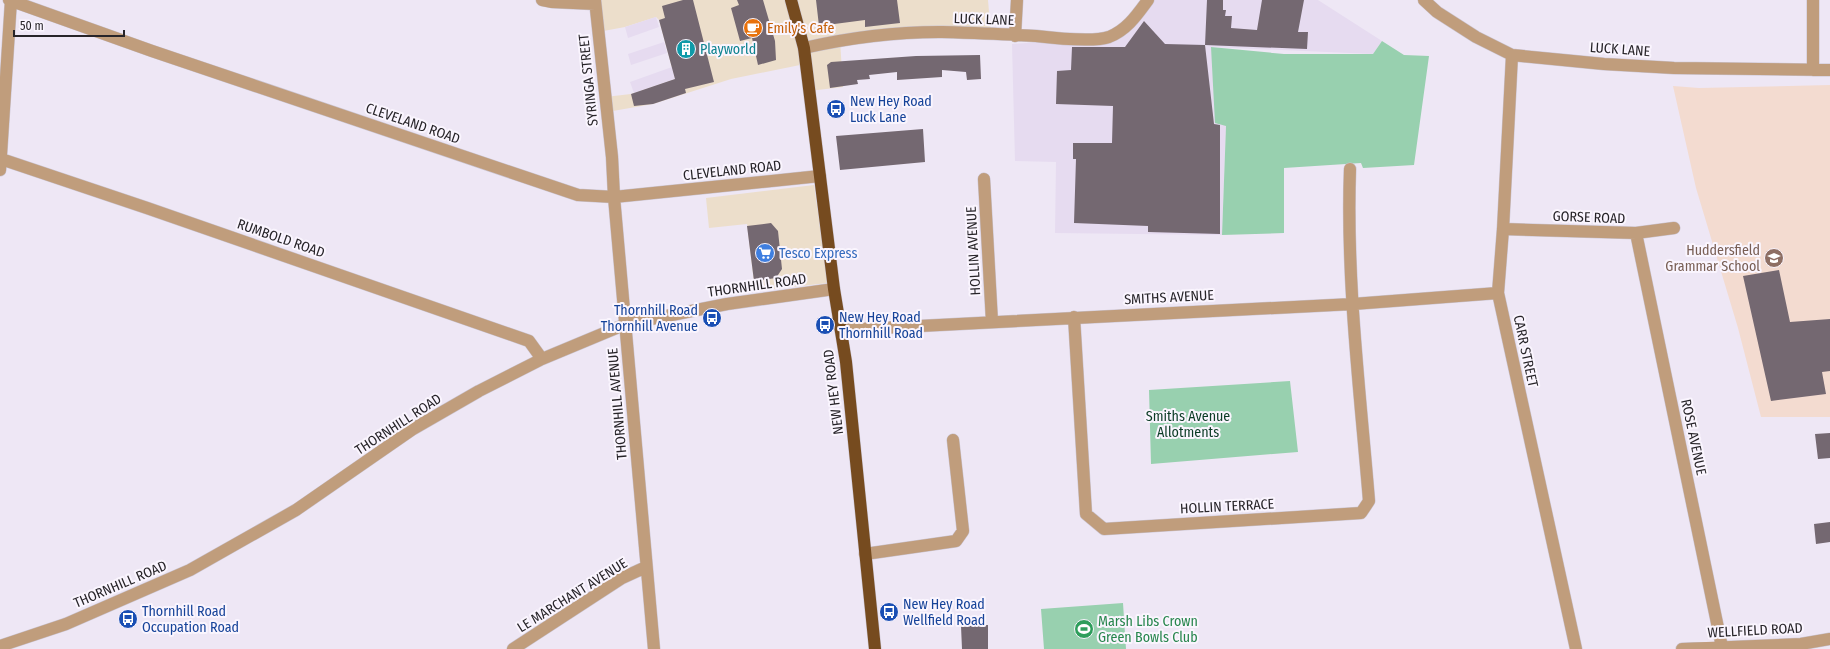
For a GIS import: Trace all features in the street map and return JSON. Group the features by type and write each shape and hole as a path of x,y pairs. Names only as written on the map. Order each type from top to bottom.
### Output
{"highway":[{"name":"NEW HEY ROAD","path":"791,0 804,48 834,289 846,362 875,649"}],"street":[{"path":"0,165 10,0"},
{"name":"CLEVELAND ROAD","path":"10,0 152,51 578,195 614,197 820,176"},
{"path":"542,0 552,2 595,2"},
{"path":"1015,36 1017,0"},
{"name":"LUCK LANE","path":"804,48 840,40 884,35 938,32 1072,39 1108,37 1125,28 1136,17 1148,0"},
{"name":"LUCK LANE","path":"1424,0 1438,12 1476,37 1512,55 1604,64 1674,68 1740,67 1830,70"},
{"path":"1813,0 1813,70"},
{"name":"SYRINGA STREET","path":"595,2 612,157"},
{"name":"CARR STREET","path":"1512,55 1503,229 1498,292 1576,649"},
{"name":"THORNHILL AVENUE","path":"612,157 614,197 654,649"},
{"name":"RUMBOLD ROAD","path":"0,165 147,208 530,341 542,359"},
{"path":"1350,169 1349,204 1354,304"},
{"name":"HOLLIN AVENUE","path":"984,179 992,322"},
{"name":"GORSE ROAD","path":"1503,229 1636,233 1674,228"},
{"name":"ROSE AVENUE","path":"1636,233 1722,647"},
{"name":"THORNHILL ROAD","path":"4,646 66,624 190,570 296,510 413,429 479,391 542,359 626,324 727,304 834,289"},
{"name":"SMITHS AVENUE","path":"841,330 1354,304 1498,292"},
{"name":"HOLLIN TERRACE","path":"1074,317 1086,514 1104,529 1361,513 1369,501 1354,304"},
{"path":"865,554 956,542 964,531 953,440"},
{"name":"LE MARCHANT AVENUE","path":"513,649 622,578 646,567"},
{"name":"WELLFIELD ROAD","path":"1682,649 1801,644 1830,639"}],"shaded area":[{"path":"595,0 988,0 991,35 840,40 843,87 809,91 805,64 731,79 653,104 607,112 605,97 631,94 675,79 659,20 656,17 625,27 598,32"},
{"path":"1148,0 1318,0 1382,41 1373,54 1211,47 1226,126 1222,235 1055,233 1056,162 1015,161 1012,44 1108,37"},
{"path":"656,17 659,27 628,38 625,27"},
{"path":"664,42 667,53 631,65 628,54"},
{"path":"672,67 675,79 634,93 630,82"},
{"name":"Huddersfield Grammar School","path":"1830,85 1830,417 1761,417 1738,328 1696,188 1673,86 1699,88"},
{"path":"814,185 828,283 755,291 747,224 709,228 706,198"}],"green space":[{"path":"1382,41 1404,55 1429,56 1414,165 1363,168 1361,163 1284,168 1284,233 1222,235 1226,126 1215,123 1211,47 1284,54 1373,54"},
{"name":"Smiths Avenue Allotments","path":"1290,381 1298,452 1151,464 1149,390"},
{"name":"Marsh Libs Crown Green Bowls Club","path":"1123,603 1126,649 1044,649 1041,609"}],"building":[{"name":"Playworld","path":"683,0 693,0 714,82 685,89 686,93 653,104 634,106 631,94 675,79 659,20 665,18 662,6"},
{"path":"737,0 763,0 775,41 776,60 758,65 752,38 740,41 731,8 739,5"},
{"path":"816,0 897,0 900,23 865,27 865,20 819,26"},
{"path":"1207,0 1223,0 1223,10 1226,10 1225,16 1232,16 1231,28 1257,30 1262,0 1304,0 1298,32 1308,32 1307,49 1205,45"},
{"path":"1144,21 1165,44 1205,45 1214,124 1220,125 1220,234 1148,232 1148,226 1074,223 1076,159 1073,159 1073,143 1112,143 1113,106 1056,104 1057,71 1071,70 1072,47 1125,47"},
{"path":"980,55 981,79 967,80 966,72 942,70 942,77 897,80 897,72 869,75 870,79 857,80 858,84 830,88 827,65 831,62 916,56"},
{"path":"923,129 925,162 840,170 836,136"},
{"name":"Tesco Express","path":"771,223 778,231 782,269 776,278 754,281 747,226"},
{"path":"1779,270 1790,322 1830,319 1830,371 1822,372 1826,394 1771,401 1743,276"},
{"path":"1830,433 1830,458 1818,459 1815,434"},
{"path":"1830,522 1830,542 1816,544 1814,524"},
{"path":"988,625 988,649 962,649 961,626"}],"place":[{"name":"Emily's Cafe","path":"753,28"},
{"name":"Playworld","path":"686,49"},
{"name":"New Hey Road Luck Lane","path":"836,109"},
{"name":"Tesco Express","path":"765,253"},
{"name":"Huddersfield Grammar School","path":"1774,258"},
{"name":"Thornhill Road Thornhill Avenue","path":"712,318"},
{"name":"New Hey Road Thornhill Road","path":"825,325"},
{"name":"New Hey Road Wellfield Road","path":"889,612"},
{"name":"Thornhill Road Occupation Road","path":"128,619"},
{"name":"Marsh Libs Crown Green Bowls Club","path":"1084,629"}]}
